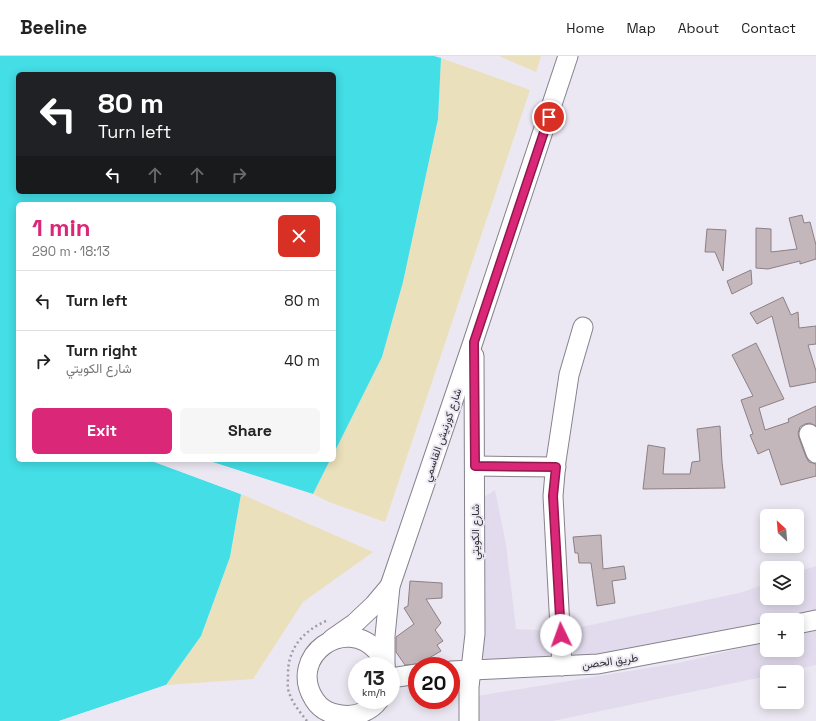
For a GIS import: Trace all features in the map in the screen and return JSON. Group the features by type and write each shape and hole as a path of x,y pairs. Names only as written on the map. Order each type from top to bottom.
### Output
{"street":[{"name":"شارع كورنيش القاسمي","path":"385,657 385,636 390,586 474,342 568,56"},
{"path":"562,666 553,496 569,376 583,327"},
{"name":"شارع الكويتي","path":"469,721 469,687 475,634 474,342"},
{"path":"809,434 816,453"},
{"path":"475,466 556,467"},
{"name":"شارع كورنيش القاسمي","path":"320,713 309,692 306,678 309,663 316,651 355,623 374,606 390,586"},
{"path":"804,623 816,620"},
{"name":"طريق الحصن","path":"460,671 598,664 760,633"},
{"path":"328,642 341,637 355,638 368,644 379,653 381,657"},
{"path":"320,713 350,717 369,710"}],"path":[{"path":"307,721 297,708 288,692 288,670 292,649 304,634 318,624 331,619"}],"shaded area":[{"path":"495,490 506,544 516,629 563,631 743,592 760,586 760,605 804,605 804,570 816,566 816,615 804,618 804,613 760,613 760,629 621,654 488,663 479,652 481,499"},
{"path":"816,630 816,665 804,668 804,665 760,665 760,677 553,721 472,721 471,697 678,663 760,644 760,657 804,657 804,633"}],"sand":[{"path":"499,56 541,56 536,72"},
{"path":"441,58 530,90 385,522 329,502 313,494 329,462 336,462 336,449 382,357 403,282 438,119"},
{"path":"241,494 373,552 303,602 253,679 166,685 201,636 230,557"}],"water":[{"path":"0,56 434,56 441,58 438,119 403,282 382,357 336,449 336,202 16,202 16,462 154,462 241,494 230,557 201,636 166,685 59,721 0,721"},
{"path":"212,462 329,462 313,494"}],"pier":[{"path":"156,462 160,462 242,492 243,495"},
{"path":"205,462 212,462 315,495 312,496"},
{"path":"169,685 167,687 66,721 59,721"}],"building":[{"path":"802,215 804,223 810,222 816,245 816,259 800,264 800,261 768,269 756,268 756,228 771,229 771,252 797,249 789,218"},
{"path":"707,229 726,230 723,271 715,252 705,252"},
{"path":"751,270 752,284 732,294 727,281"},
{"path":"783,297 791,315 798,312 799,328 816,326 816,344 808,345 816,371 816,382 790,387 772,316 757,324 750,313"},
{"path":"756,343 784,399 759,408 765,430 789,422 788,419 816,406 816,426 810,423 805,424 800,427 798,433 806,457 809,462 816,464 816,476 781,485 769,449 758,454 750,435 753,434 741,400 753,396 732,355"},
{"path":"720,426 725,488 643,489 648,445 665,448 663,474 690,474 692,462 700,461 697,429"},
{"path":"601,535 603,569 624,566 626,579 612,581 615,603 597,606 591,563 579,563 578,553 575,553 573,537"},
{"path":"410,581 442,583 442,598 426,599 441,623 435,630 443,641 437,645 441,651 431,657 408,657 408,665 405,665 396,652 396,637 414,624 404,608 408,606"}],"route":[{"path":"549,117 474,342 475,466 556,467 553,496 561,635"}]}
